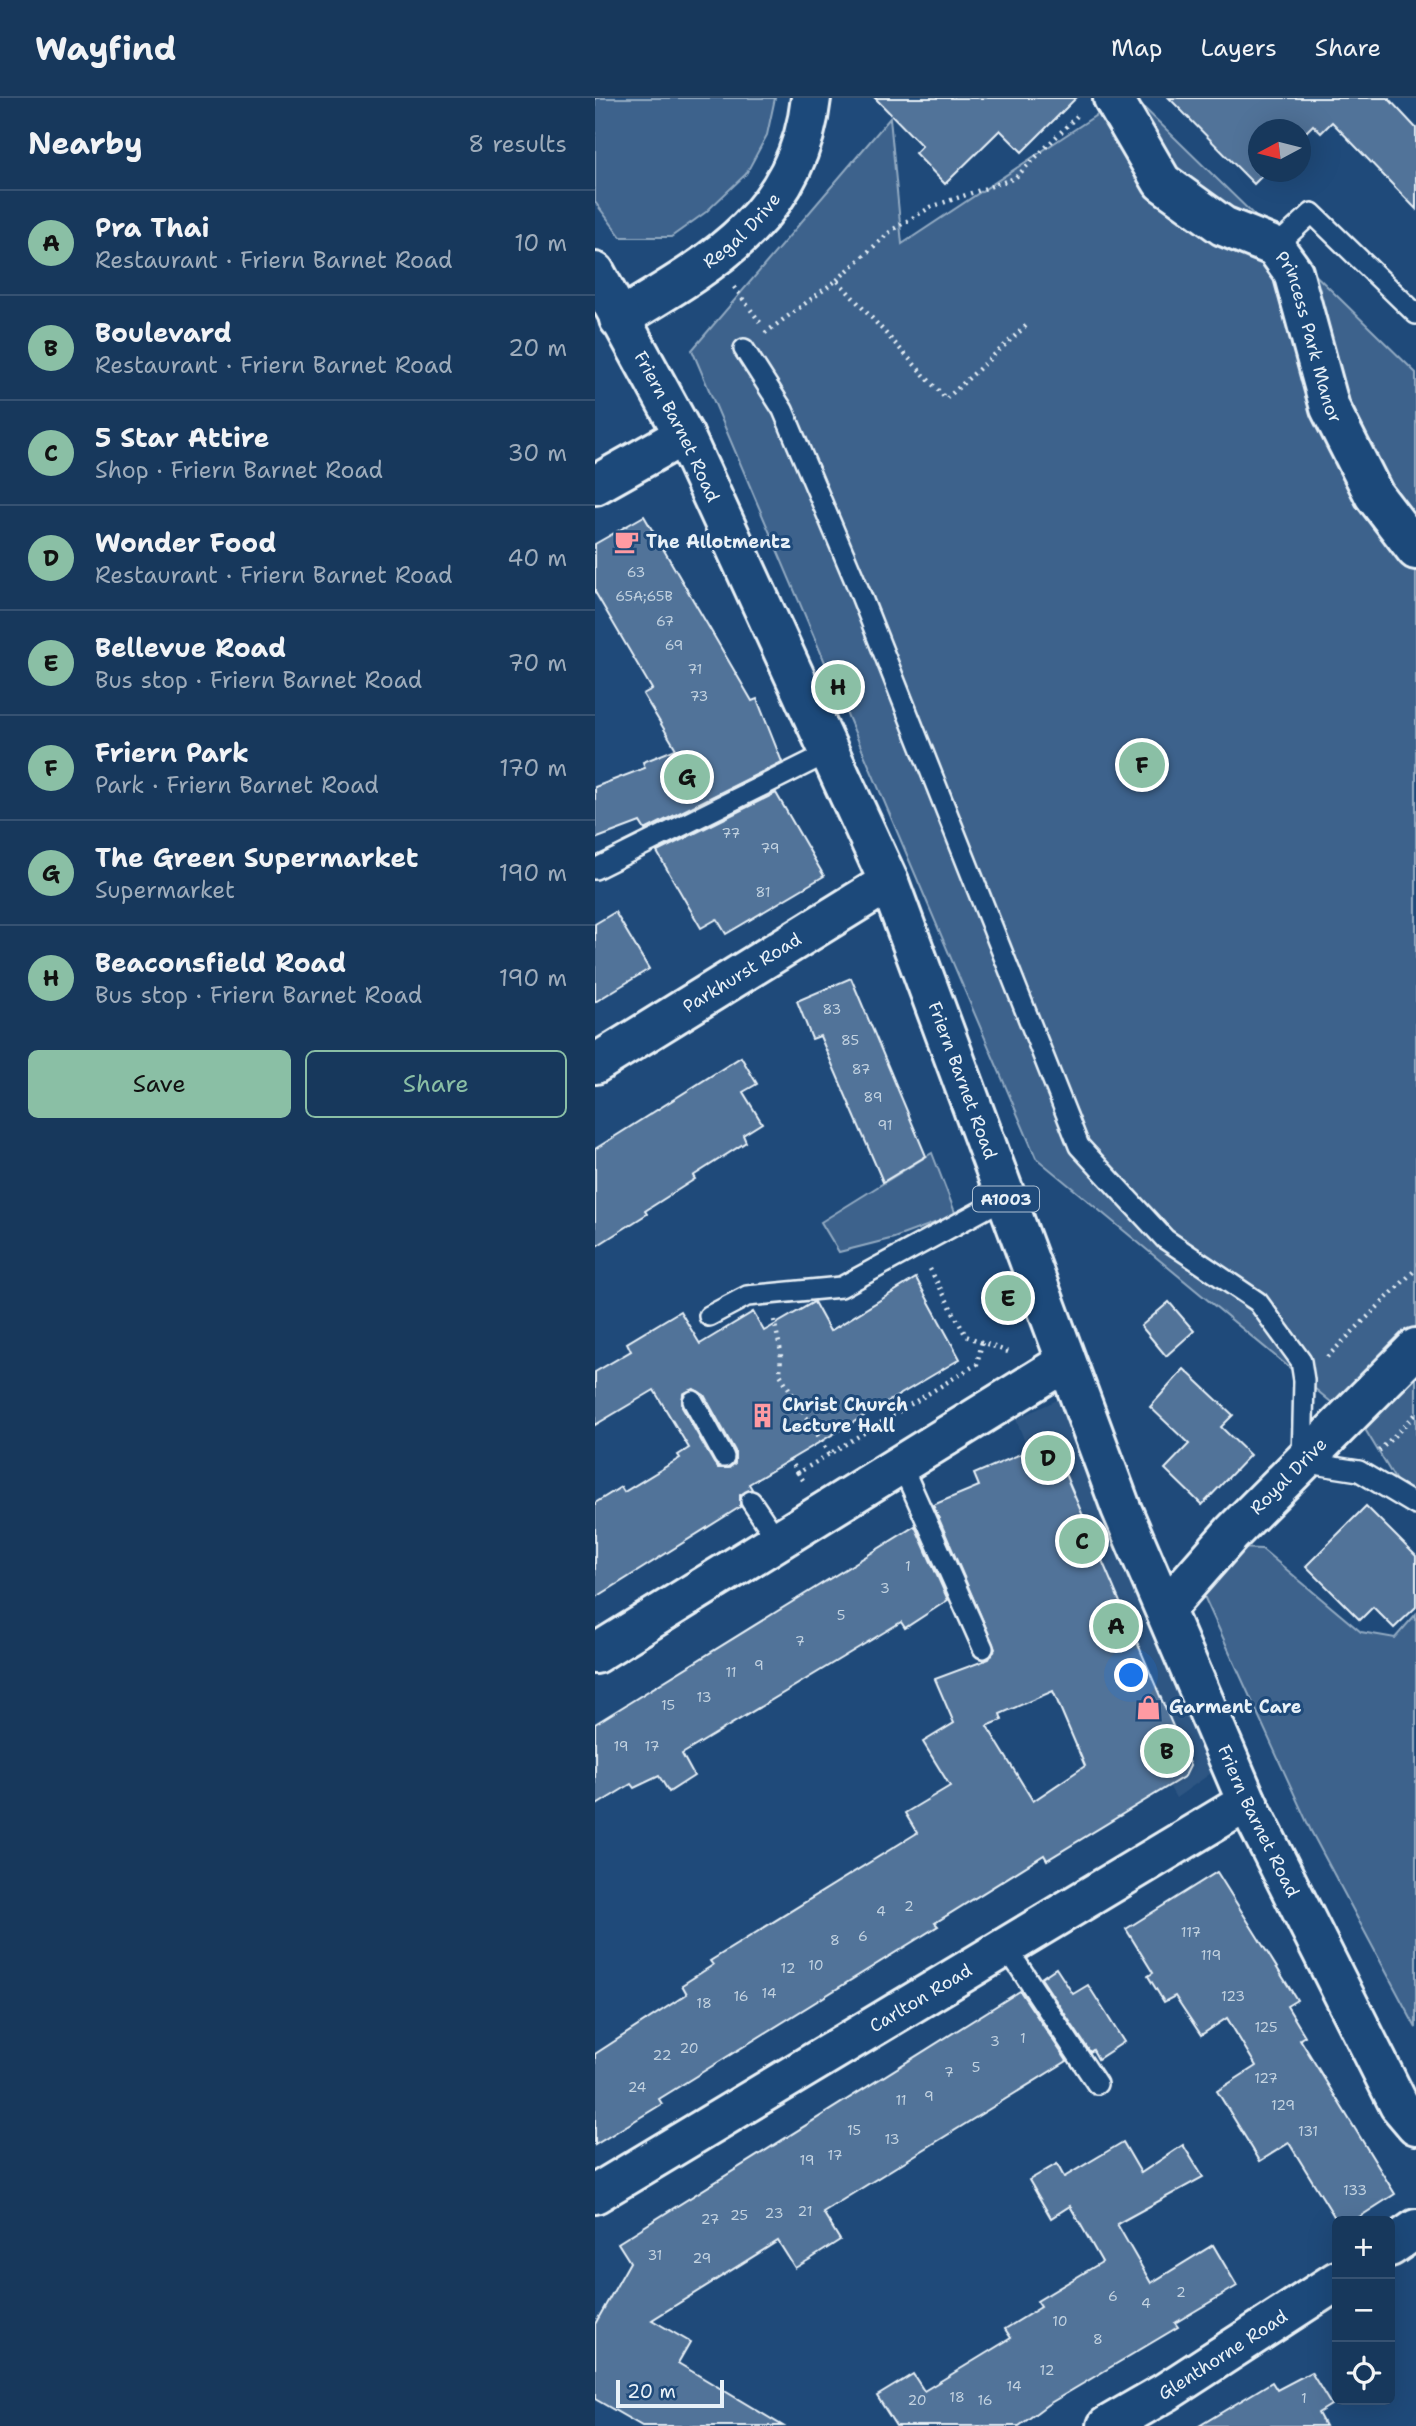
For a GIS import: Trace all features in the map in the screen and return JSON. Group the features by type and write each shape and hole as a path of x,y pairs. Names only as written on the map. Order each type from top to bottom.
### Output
{"street":[{"name":"Regal Drive","path":"619,319 697,274 730,249 766,207 795,163 808,122 811,98"},
{"name":"Princess Park Manor","path":"1099,102 1162,182 1223,226 1275,247 1293,272 1330,408 1374,495 1416,550"},
{"name":"Friern Barnet Road","path":"595,272 684,435 889,882 1121,1508 1167,1608 1247,1802 1399,2105 1416,2125"},
{"path":"595,485 684,435"},
{"name":"Parkhurst Road","path":"595,1064 889,882"},
{"name":"Royal Drive","path":"1167,1608 1232,1533 1416,1348"},
{"path":"595,1654 1066,1362"},
{"name":"Carlton Road","path":"595,2194 1247,1802"},
{"path":"1395,2244 1416,2230"},
{"name":"Glenthorne Road","path":"1107,2426 1166,2392 1332,2284"}],"lane":[{"path":"1275,247 1312,213 1416,314"},
{"path":"744,349 783,410 851,570 1079,1146 1165,1239 1258,1302 1301,1361 1304,1380 1302,1462 1359,1471 1416,1505"},
{"path":"595,869 830,752"},
{"path":"709,1316 747,1296 841,1287 1005,1198"},
{"path":"693,1401 724,1457"},
{"path":"902,1466 983,1648"},
{"path":"751,1500 778,1542"},
{"path":"1006,1947 1097,2084"}],"path":[{"path":"744,349 837,280 892,230 930,206 1015,178 1099,102"},
{"path":"837,280 946,399 1029,323"},
{"path":"740,294 767,332"},
{"path":"918,1245 967,1336 1011,1353 1020,1352"},
{"path":"1304,1380 1416,1269"},
{"path":"792,1292 772,1312 781,1352 780,1374 829,1454"},
{"path":"798,1473 977,1364 982,1342"},
{"path":"1359,1471 1416,1414"},
{"path":"790,1460 823,1514"}],"shaded area":[{"path":"595,98 775,98 767,135 746,174 706,212 671,237 621,237 595,202"},
{"path":"1122,98 1134,98 1416,373 1416,1514 1366,1431 1036,1158 692,350 890,118 902,244"},
{"path":"932,1153 956,1215 894,1238 839,1252 821,1222"},
{"path":"1057,1400 1214,1771 1176,1798 1138,1732 1016,1419"},
{"path":"1235,1548 1262,1549 1361,1632 1395,1638 1416,1614 1416,2028 1311,1831 1204,1596"}],"building":[{"path":"875,98 1076,98 1022,152 1000,130 945,184 915,153 922,146"},
{"path":"1169,98 1388,98 1416,128 1416,209 1332,122 1321,133 1313,125 1311,127 1311,119 1248,119 1248,178"},
{"path":"644,516 752,701 757,699 782,762 645,830 640,822 595,839 595,787 645,768 643,762 676,749 643,694 652,689 595,592 595,544"},
{"path":"776,793 824,876 726,934 717,919 701,928 657,852"},
{"path":"615,912 649,969 595,1002 595,924"},
{"path":"851,978 926,1156 883,1182 820,1036 812,1039 797,1001"},
{"path":"741,1057 757,1084 743,1092 762,1123 743,1135 746,1142 693,1176 695,1179 645,1211 647,1214 595,1247 595,1149"},
{"path":"916,1278 960,1359 749,1484 752,1489 740,1495 740,1507 595,1598 595,1503 621,1487 624,1492 680,1458 678,1455 689,1448 654,1390 595,1425 595,1372 631,1351 627,1343 680,1311 700,1344 753,1312 764,1331 814,1302 830,1331","holes":["694,1389 704,1395 735,1451 735,1463 729,1468 718,1468 714,1463 682,1407 683,1394"]},
{"path":"1169,1302 1194,1331 1166,1356 1141,1326"},
{"path":"1184,1369 1233,1415 1221,1427 1250,1455 1202,1505 1165,1469 1189,1444 1150,1407"},
{"path":"1051,1441 1190,1766 1185,1776 1047,1860 1044,1855 935,1923 938,1926 659,2099 662,2104 595,2145 595,2054 687,1994 682,1985 713,1965 710,1961 917,1833 905,1813 950,1786 923,1742 954,1723 935,1679 989,1659 995,1649 933,1505 979,1486 974,1474","holes":["1053,1691 1085,1766 1033,1801 987,1726 1002,1720 1000,1714"]},
{"path":"1366,1506 1416,1556 1416,1607 1394,1628 1373,1607 1360,1620 1306,1566"},
{"path":"915,1526 948,1600 905,1628 901,1622 682,1754 694,1776 669,1792 659,1776 634,1788 631,1784 595,1806 595,1724"},
{"path":"1217,1872 1297,2000 1287,2006 1305,2036 1300,2039 1395,2194 1361,2216 1334,2216 1289,2143 1260,2161 1217,2091 1256,2066 1227,2018 1201,2035 1175,1996 1164,2002 1148,1976 1153,1973 1126,1929"},
{"path":"1056,1968 1073,1994 1088,1985 1124,2042 1098,2059 1093,2050 1090,2052 1041,1978"},
{"path":"1020,1991 1067,2061 823,2212 840,2240 812,2258 795,2268 778,2241 652,2320 690,2342 678,2363 783,2426 642,2426 595,2399 595,2324 630,2262 618,2243"},
{"path":"1123,2142 1141,2173 1183,2145 1203,2177 1117,2224 1151,2283 1213,2245 1237,2286 1175,2323 1178,2327 1047,2405 1019,2426 896,2426 877,2396 913,2374 924,2391 1011,2338 1005,2329 1041,2307 1037,2301 1102,2262 1070,2206 1051,2218 1029,2180 1057,2164 1064,2177"},
{"path":"1311,2372 1331,2405 1318,2413 1325,2426 1199,2426 1272,2382 1277,2390"}],"place":[{"name":"The Allotmentz","path":"626,542"},
{"name":"Beaconsfield Road","path":"838,687"},
{"name":"Friern Park","path":"1142,765"},
{"name":"The Green Supermarket","path":"687,777"},
{"name":"Bellevue Road","path":"1008,1298"},
{"name":"Christ Church Lecture Hall","path":"762,1415"},
{"name":"Wonder Food","path":"1048,1458"},
{"name":"5 Star Attire","path":"1082,1541"},
{"name":"Pra Thai","path":"1116,1626"},
{"name":"Garment Care","path":"1149,1707"},
{"name":"Boulevard","path":"1167,1751"}]}
